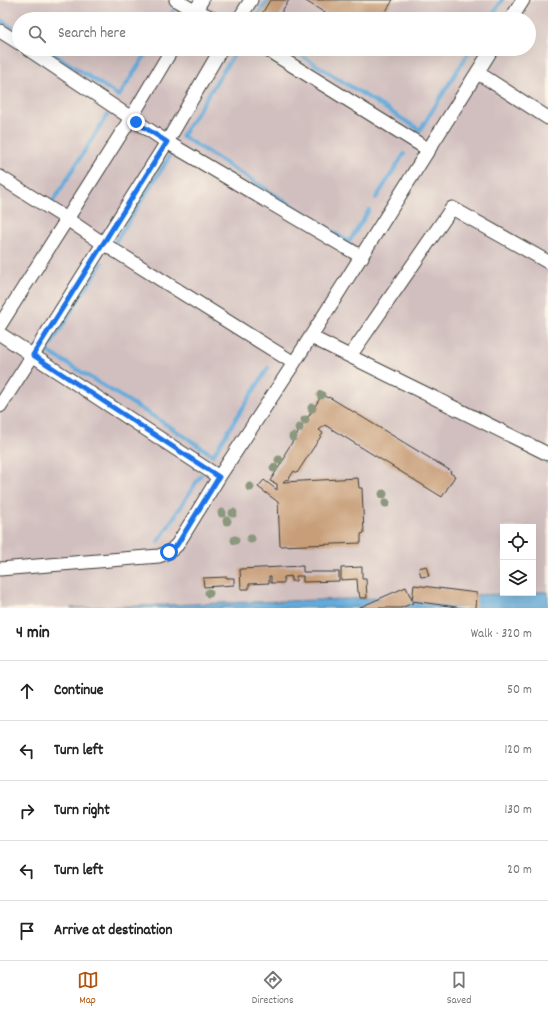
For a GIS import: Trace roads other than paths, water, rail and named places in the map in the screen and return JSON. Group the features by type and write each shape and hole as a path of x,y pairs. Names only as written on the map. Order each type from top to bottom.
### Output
{"street":[{"path":"176,0 189,12"},
{"path":"194,12 202,0"},
{"path":"243,12 251,0"},
{"path":"515,12 523,0"},
{"path":"0,31 12,39"},
{"path":"38,56 167,142 362,257"},
{"path":"0,325 131,118 168,56"},
{"path":"0,406 104,244 167,142 217,56"},
{"path":"277,56 429,150"},
{"path":"0,569 159,556 169,552 177,545 219,477 294,364 362,257 488,56"},
{"path":"477,73 548,118"},
{"path":"0,177 294,364"},
{"path":"350,356 452,208 548,262"},
{"path":"0,334 219,477"},
{"path":"311,337 548,454"}],"water":[{"path":"536,592 548,592 548,608 70,608 500,594 500,596 536,596"}],"waterway":[{"path":"260,12 268,0"},
{"path":"494,12 502,0"},
{"path":"0,20 12,28"},
{"path":"57,56 119,96 145,56"},
{"path":"233,56 182,136 349,242 369,210"},
{"path":"302,56 420,130 467,56"},
{"path":"48,200 52,203 107,115"},
{"path":"376,198 404,154"},
{"path":"114,244 170,156"},
{"path":"102,263 47,351 161,421 213,455 268,368"},
{"path":"158,542 201,475"}]}
